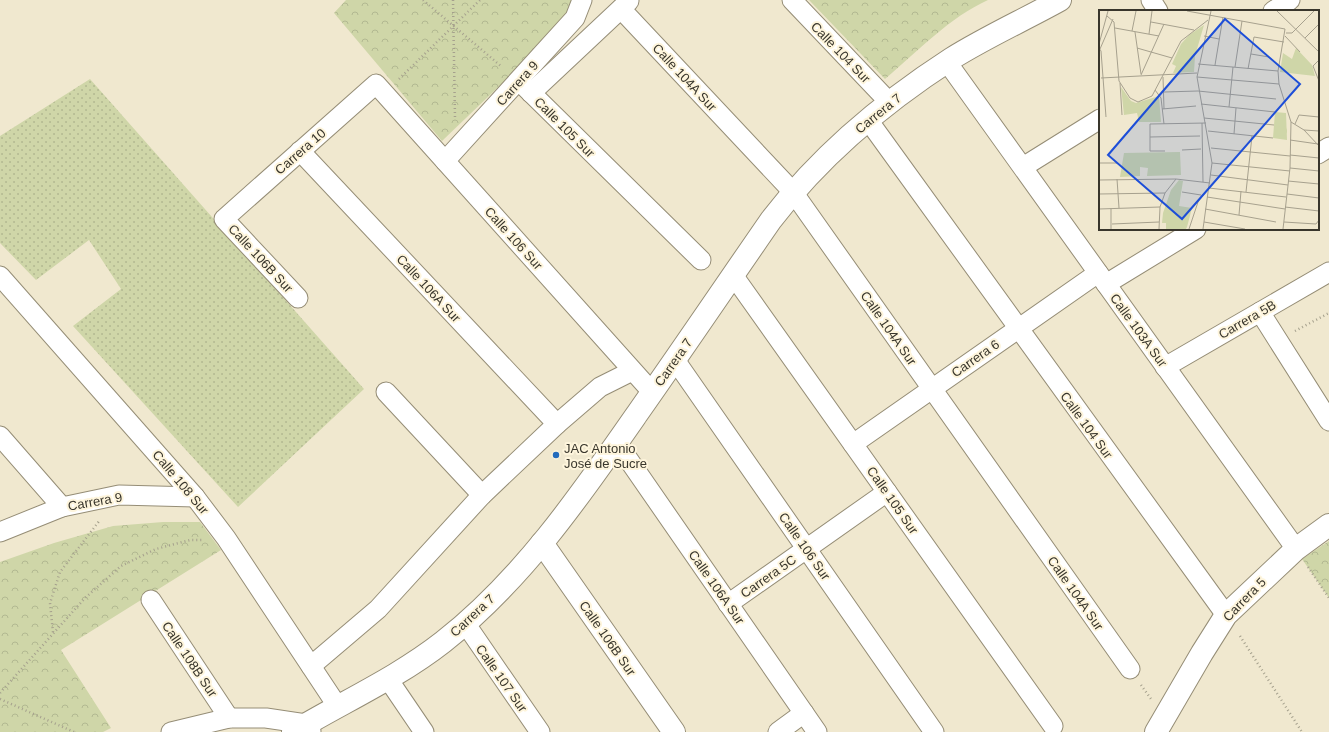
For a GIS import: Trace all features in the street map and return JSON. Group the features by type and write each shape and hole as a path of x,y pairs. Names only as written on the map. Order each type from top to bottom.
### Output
{"street":[{"name":"Carrera 9","path":"525,87 575,18 582,0"},
{"name":"Calle 104 Sur","path":"792,0 890,103"},
{"name":"Carrera 7","path":"304,729 338,707 388,679 442,642 465,623 542,544 578,498 675,360 733,274 793,192 828,154 890,103 948,62 1060,0"},
{"path":"1151,0 1157,10"},
{"path":"1274,10 1290,0"},
{"name":"Carrera 9","path":"450,156 525,87 626,5"},
{"name":"Calle 104A Sur","path":"626,5 793,192 1130,669"},
{"name":"Calle 103A Sur","path":"948,62 1296,549"},
{"name":"Calle 105 Sur","path":"525,87 701,260"},
{"name":"Carrera 10","path":"224,219 300,151 380,88"},
{"name":"Calle 106 Sur","path":"380,88 450,156 632,371 652,392"},
{"name":"Calle 104 Sur","path":"868,120 1017,329 1226,615"},
{"path":"1023,167 1099,120"},
{"path":"1319,153 1329,148"},
{"name":"Calle 106A Sur","path":"300,151 557,424"},
{"name":"Calle 106B Sur","path":"224,219 298,298"},
{"name":"Carrera 6","path":"853,444 1017,329 1102,278 1194,230"},
{"name":"Carrera 5B","path":"1166,367 1329,272"},
{"name":"Calle 105 Sur","path":"733,274 1053,726"},
{"name":"Calle 108 Sur","path":"0,276 195,497 226,538 338,707"},
{"path":"1260,312 1329,421"},
{"name":"Calle 106 Sur","path":"675,360 934,732"},
{"path":"311,666 378,609 482,495 557,424 600,387 632,371"},
{"path":"386,392 482,495"},
{"path":"0,436 62,506"},
{"name":"Calle 106A Sur","path":"617,443 817,732"},
{"name":"Carrera 5C","path":"728,604 887,492"},
{"name":"Carrera 9","path":"0,532 62,506 119,496 195,497"},
{"name":"Carrera 5","path":"1156,732 1226,615 1296,549 1329,525"},
{"name":"Calle 106B Sur","path":"542,544 674,732"},
{"name":"Calle 108B Sur","path":"151,600 229,718"},
{"name":"Calle 107 Sur","path":"465,623 540,732"},
{"path":"388,679 424,732"},
{"path":"778,732 804,713"},
{"path":"171,732 229,718 266,718 304,729"}],"path":[{"path":"423,0 525,87"},
{"path":"450,156 454,26 453,0"},
{"path":"380,88 454,26 480,0"},
{"path":"1279,340 1329,312"},
{"path":"53,632 50,603 60,572 119,496"},
{"path":"0,693 85,598 121,566 156,549 190,540 226,538"},
{"path":"1296,549 1329,598"},
{"path":"1226,615 1302,732"},
{"path":"0,699 74,732"}],"green space":[{"path":"346,0 576,0 561,27 442,141 334,13"},
{"path":"809,0 988,0 974,7 947,25 885,79"},
{"path":"90,79 364,389 238,507 73,326 121,289 89,240 36,280 0,243 0,136"},
{"path":"163,522 200,522 221,550 61,650 111,728 103,732 0,732 0,562 54,543 113,526"},
{"path":"1329,541 1329,598 1302,559"}],"place":[{"name":"JAC Antonio José de Sucre","path":"556,455"}]}
